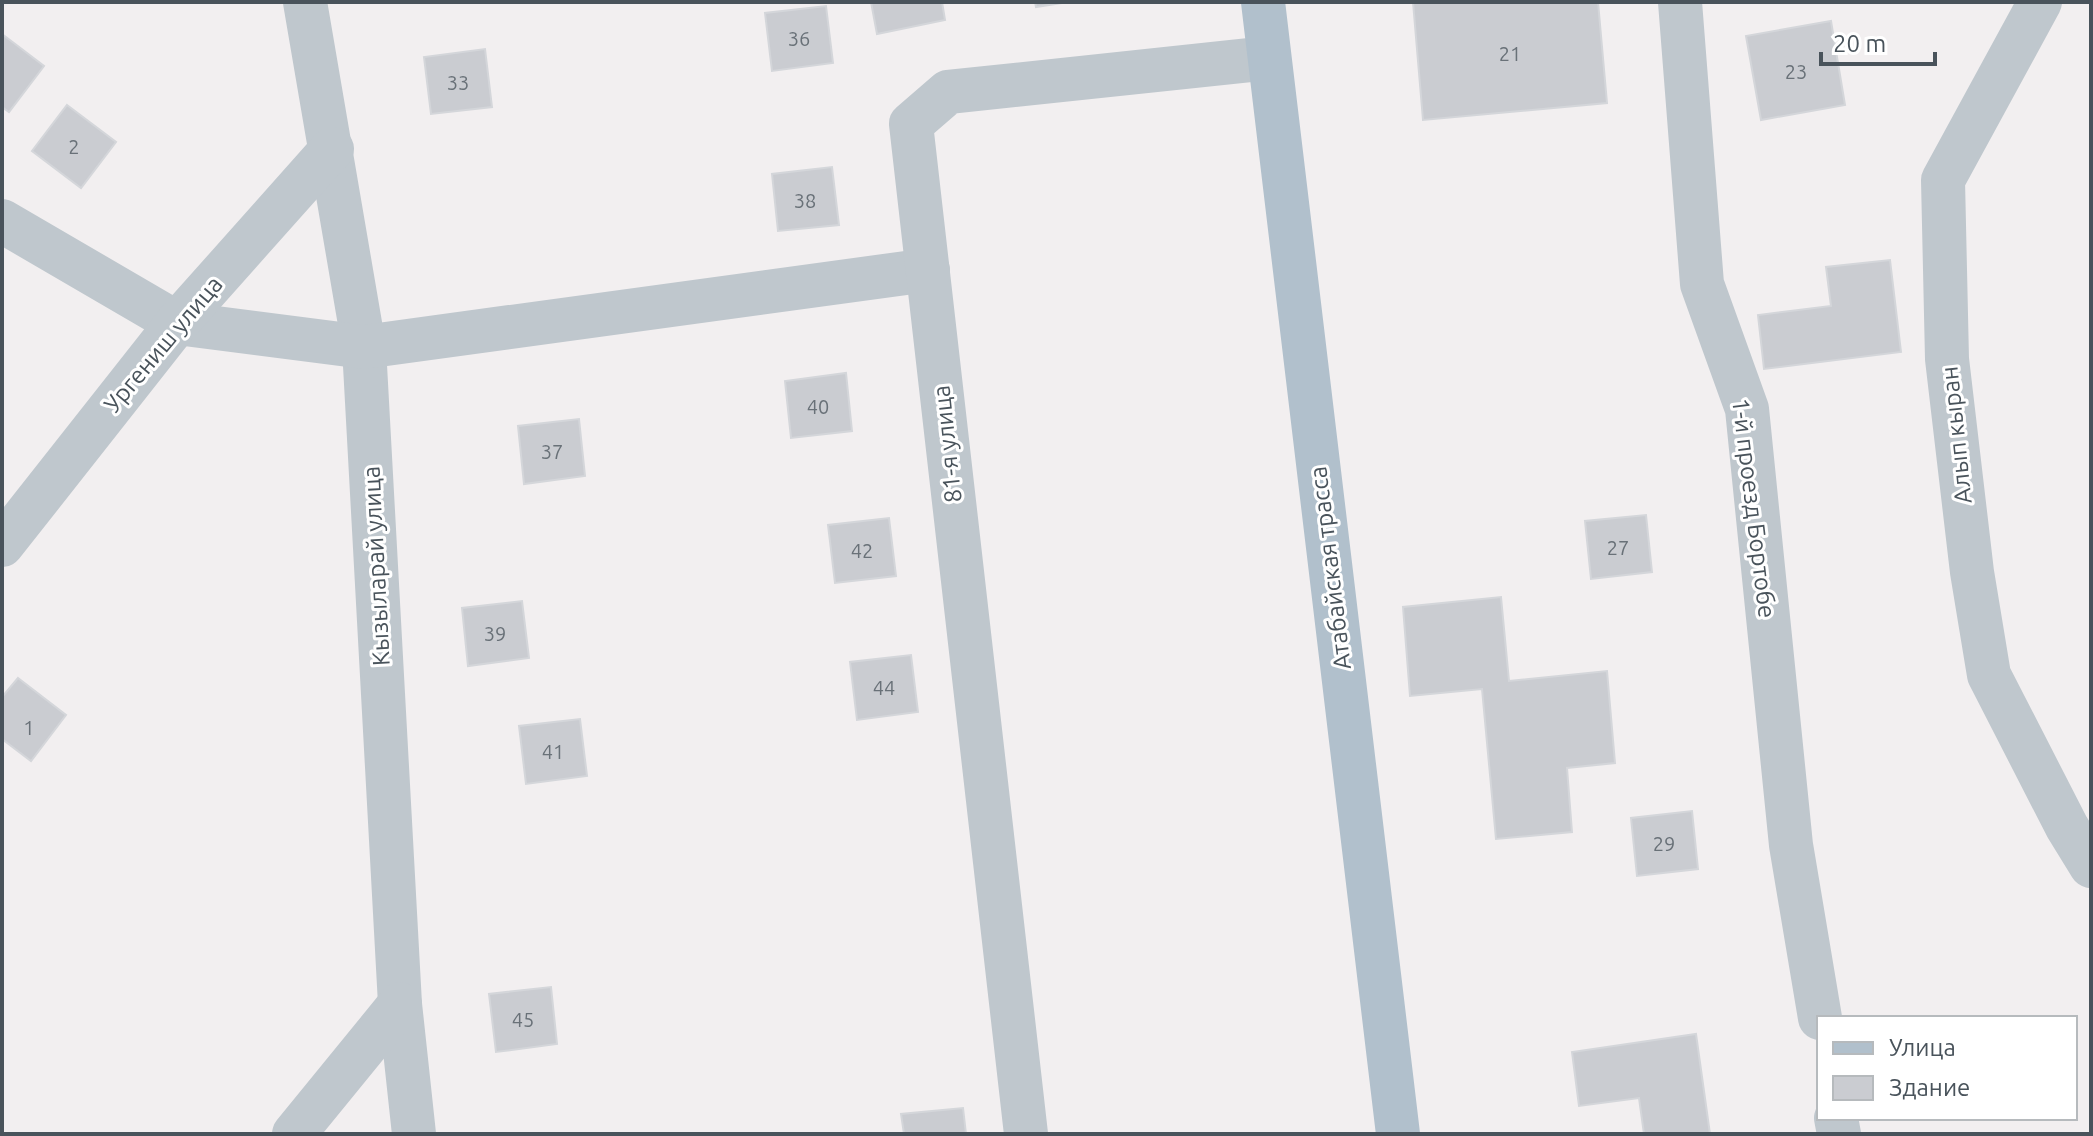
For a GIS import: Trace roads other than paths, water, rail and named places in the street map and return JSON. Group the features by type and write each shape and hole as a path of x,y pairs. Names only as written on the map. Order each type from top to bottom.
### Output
{"main road":[{"name":"Атабайская трасса","path":"1263,2 1398,1134"}],"street":[{"name":"Кызыларай улица","path":"305,2 364,347 400,1004 414,1134"},
{"name":"1-й проезд Бортобе","path":"1680,2 1702,284 1747,409 1791,845 1820,1016"},
{"name":"Алып кыран","path":"2040,2 1943,180 1947,359 1972,572 1989,675 2067,827 2091,866"},
{"name":"81-я улица","path":"1026,1134 911,124 948,92 1269,58"},
{"name":"Ургениш улица","path":"2,545 177,323 332,149"},
{"path":"2,221 177,323 364,347 928,270"},
{"path":"294,1134 400,1004"}]}
